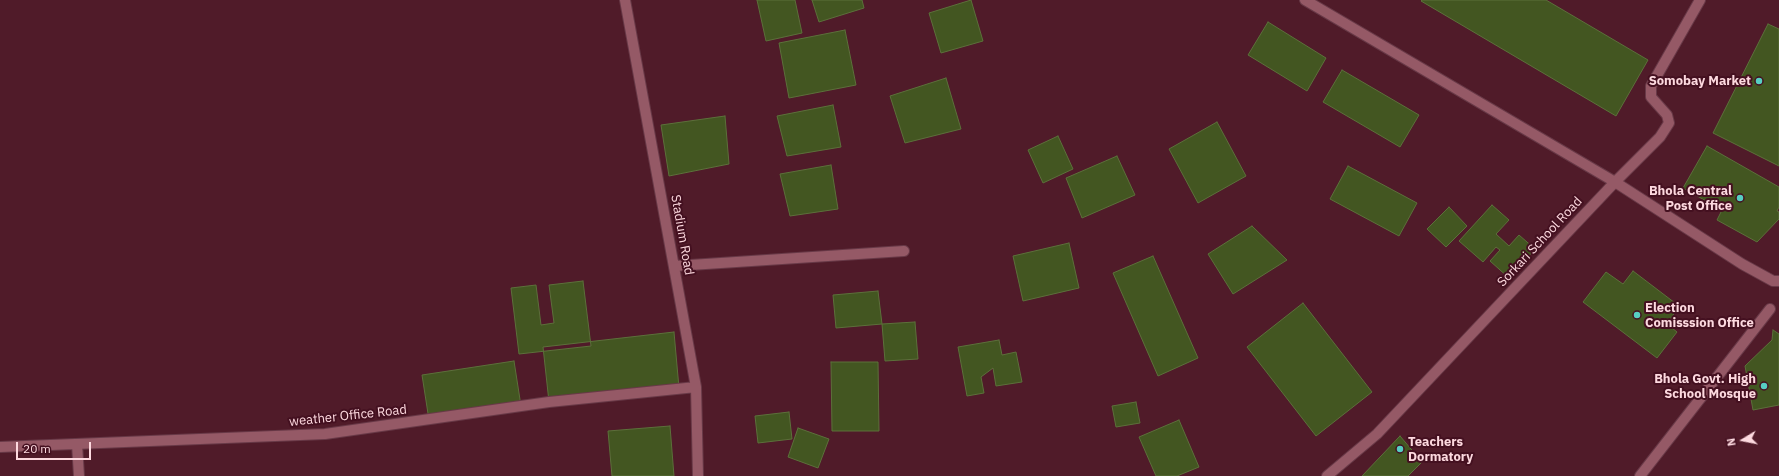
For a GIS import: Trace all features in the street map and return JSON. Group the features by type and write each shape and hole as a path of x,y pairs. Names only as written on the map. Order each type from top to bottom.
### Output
{"street":[{"name":"Stadium Road","path":"625,0 696,387 698,476"},
{"path":"1305,0 1615,182 1742,264 1773,281 1779,281"},
{"name":"Sorkari School Road","path":"1327,476 1377,434 1615,182 1660,137 1669,123 1667,115 1651,97 1651,86 1700,0"},
{"path":"675,266 904,251"},
{"path":"1640,476 1770,309"},
{"name":"weather Office Road","path":"0,446 325,434 549,402 696,387"},
{"path":"76,444 80,476"}],"building":[{"path":"757,0 795,0 802,33 766,41"},
{"path":"812,0 862,0 864,8 819,22"},
{"path":"971,0 983,41 941,53 929,13"},
{"path":"1546,0 1648,60 1616,116 1421,1"},
{"path":"1268,22 1326,58 1307,91 1248,55"},
{"name":"Somobay Market","path":"1768,24 1779,29 1779,166 1713,133"},
{"path":"845,30 856,85 789,98 779,43"},
{"path":"1342,70 1419,115 1400,147 1323,102"},
{"path":"946,78 961,129 905,143 890,96"},
{"path":"833,105 841,147 787,156 777,116"},
{"path":"725,116 729,164 669,176 661,125"},
{"path":"1217,122 1246,176 1198,203 1169,149"},
{"path":"1058,136 1073,169 1043,183 1028,150"},
{"name":"Bhola Central Post Office","path":"1707,146 1779,187 1779,207 1777,211 1779,212 1779,219 1757,242 1717,220 1722,210 1683,188"},
{"path":"1117,156 1135,195 1082,218 1066,178"},
{"path":"831,165 838,209 790,216 780,174"},
{"path":"1348,166 1417,203 1399,236 1330,199"},
{"path":"1492,205 1509,220 1496,234 1509,246 1519,235 1535,249 1509,278 1490,261 1500,250 1496,247 1483,262 1459,241"},
{"path":"1449,207 1467,226 1446,247 1427,229"},
{"path":"1252,226 1287,260 1233,294 1208,254"},
{"path":"1069,243 1079,288 1023,301 1013,256"},
{"path":"1153,256 1198,358 1158,376 1113,273"},
{"name":"Election Comisssion Office","path":"1633,271 1679,306 1667,324 1677,332 1657,358 1583,302 1606,272 1623,284"},
{"path":"583,281 591,346 519,354 511,288 536,285 541,325 554,323 549,285"},
{"path":"878,291 882,324 836,328 833,295"},
{"path":"1303,303 1372,392 1316,436 1247,347"},
{"path":"915,322 918,359 885,361 882,324"},
{"name":"Bhola Govt. High School Mosque","path":"1773,330 1779,334 1779,405 1753,410 1745,366 1772,340"},
{"path":"674,332 679,388 549,402 543,347"},
{"path":"999,340 1002,355 1016,352 1022,382 996,386 993,368 981,377 984,393 967,396 958,347"},
{"path":"514,361 521,406 429,420 422,375"},
{"path":"831,362 878,362 879,431 832,431"},
{"path":"1136,402 1140,423 1116,427 1112,406"},
{"path":"789,412 792,439 758,443 755,416"},
{"path":"1179,420 1199,467 1177,476 1156,476 1139,437"},
{"path":"670,426 674,476 612,476 608,431"},
{"path":"798,428 829,439 818,468 788,457"},
{"name":"Teachers Dormatory","path":"1400,436 1422,462 1408,476 1362,476"}],"place":[{"name":"Somobay Market","path":"1759,81"},
{"name":"Bhola Central Post Office","path":"1740,198"},
{"name":"Election Comisssion Office","path":"1637,315"},
{"name":"Bhola Govt. High School Mosque","path":"1764,386"},
{"name":"Teachers Dormatory","path":"1400,449"}]}
